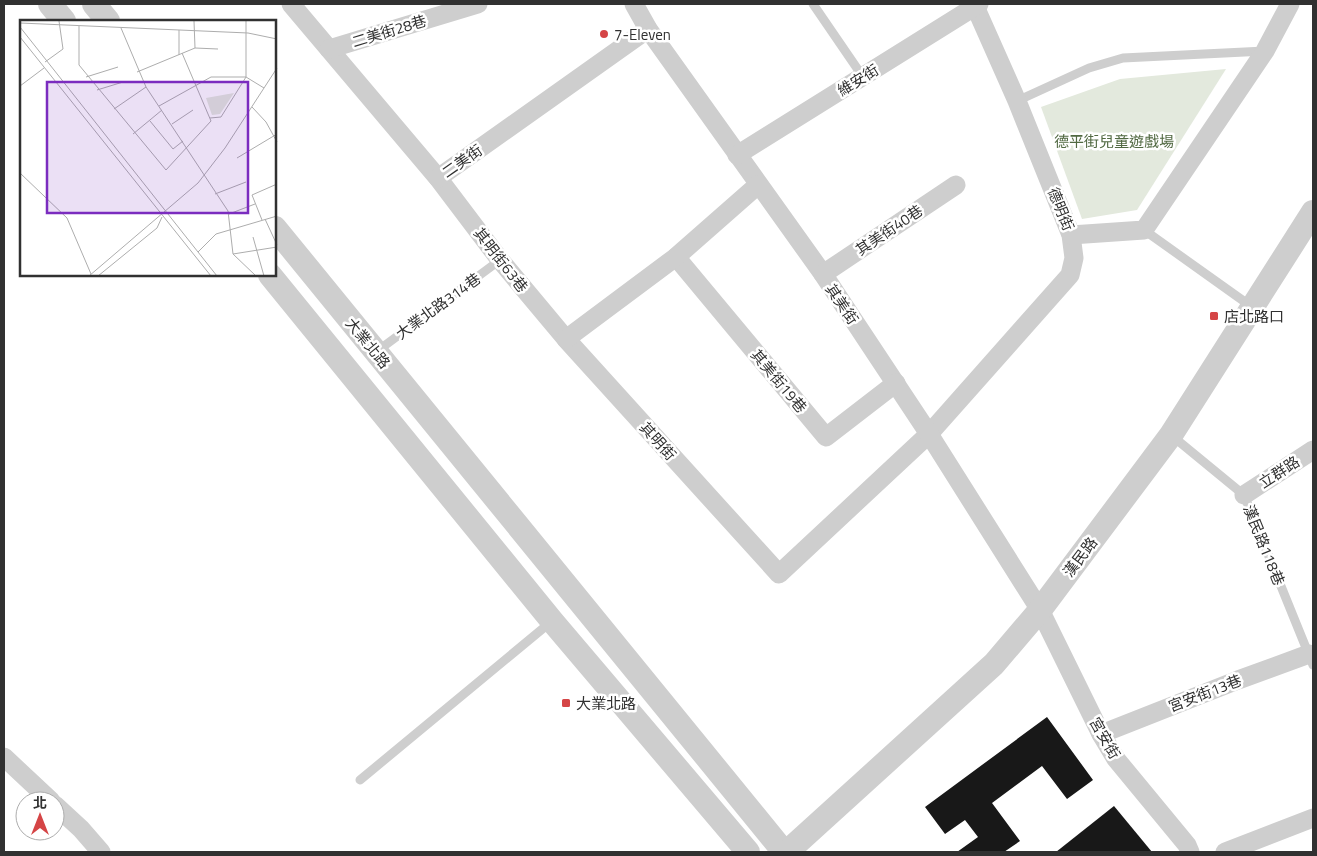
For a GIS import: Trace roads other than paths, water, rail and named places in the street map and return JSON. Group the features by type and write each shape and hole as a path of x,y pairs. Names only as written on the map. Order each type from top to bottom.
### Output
{"street":[{"path":"50,4 63,20"},
{"path":"94,4 107,20"},
{"name":"二美街","path":"291,4 438,178 648,29"},
{"name":"二美街28巷","path":"329,49 478,4"},
{"name":"其美街","path":"634,4 648,29 823,274 929,434 1040,610"},
{"name":"維安街","path":"737,155 976,4"},
{"name":"德明街","path":"929,434 1070,275 1074,258 1072,235 976,4"},
{"path":"1072,235 1144,230 1265,51 1290,4"},
{"name":"其明街63巷","path":"438,178 500,260 566,339"},
{"path":"566,339 676,257 758,185"},
{"name":"其美街40巷","path":"823,274 956,185"},
{"name":"漢民路","path":"786,852 994,664 1040,610 1171,435 1313,212"},
{"name":"大業北路","path":"276,229 786,852"},
{"name":"其美街19巷","path":"676,257 826,437 896,383"},
{"path":"271,276 552,621 748,852"},
{"name":"其明街","path":"566,339 779,574 929,434"},
{"name":"立群路","path":"1244,495 1313,450"},
{"name":"宮安街","path":"1040,610 1101,734 1116,759 1187,845 1190,852"},
{"name":"宮安街13巷","path":"1101,734 1238,680 1311,660"},
{"path":"4,757 40,791"},
{"path":"65,814 101,852"},
{"path":"1225,852 1313,818"}],"lane":[{"path":"813,4 863,77"},
{"path":"1016,102 1089,68 1123,58 1265,51"},
{"path":"1144,230 1252,308"},
{"name":"大業北路314巷","path":"376,352 500,260"},
{"name":"漢民路118巷","path":"1171,435 1244,495 1311,660"},
{"path":"360,780 552,621"}],"place":[{"name":"7-Eleven","path":"604,34"},
{"name":"店北路口","path":"1214,316"},
{"name":"大業北路","path":"566,703"}],"park label":[{"name":"德平街兒童遊戲場","path":"1114,141"}]}
